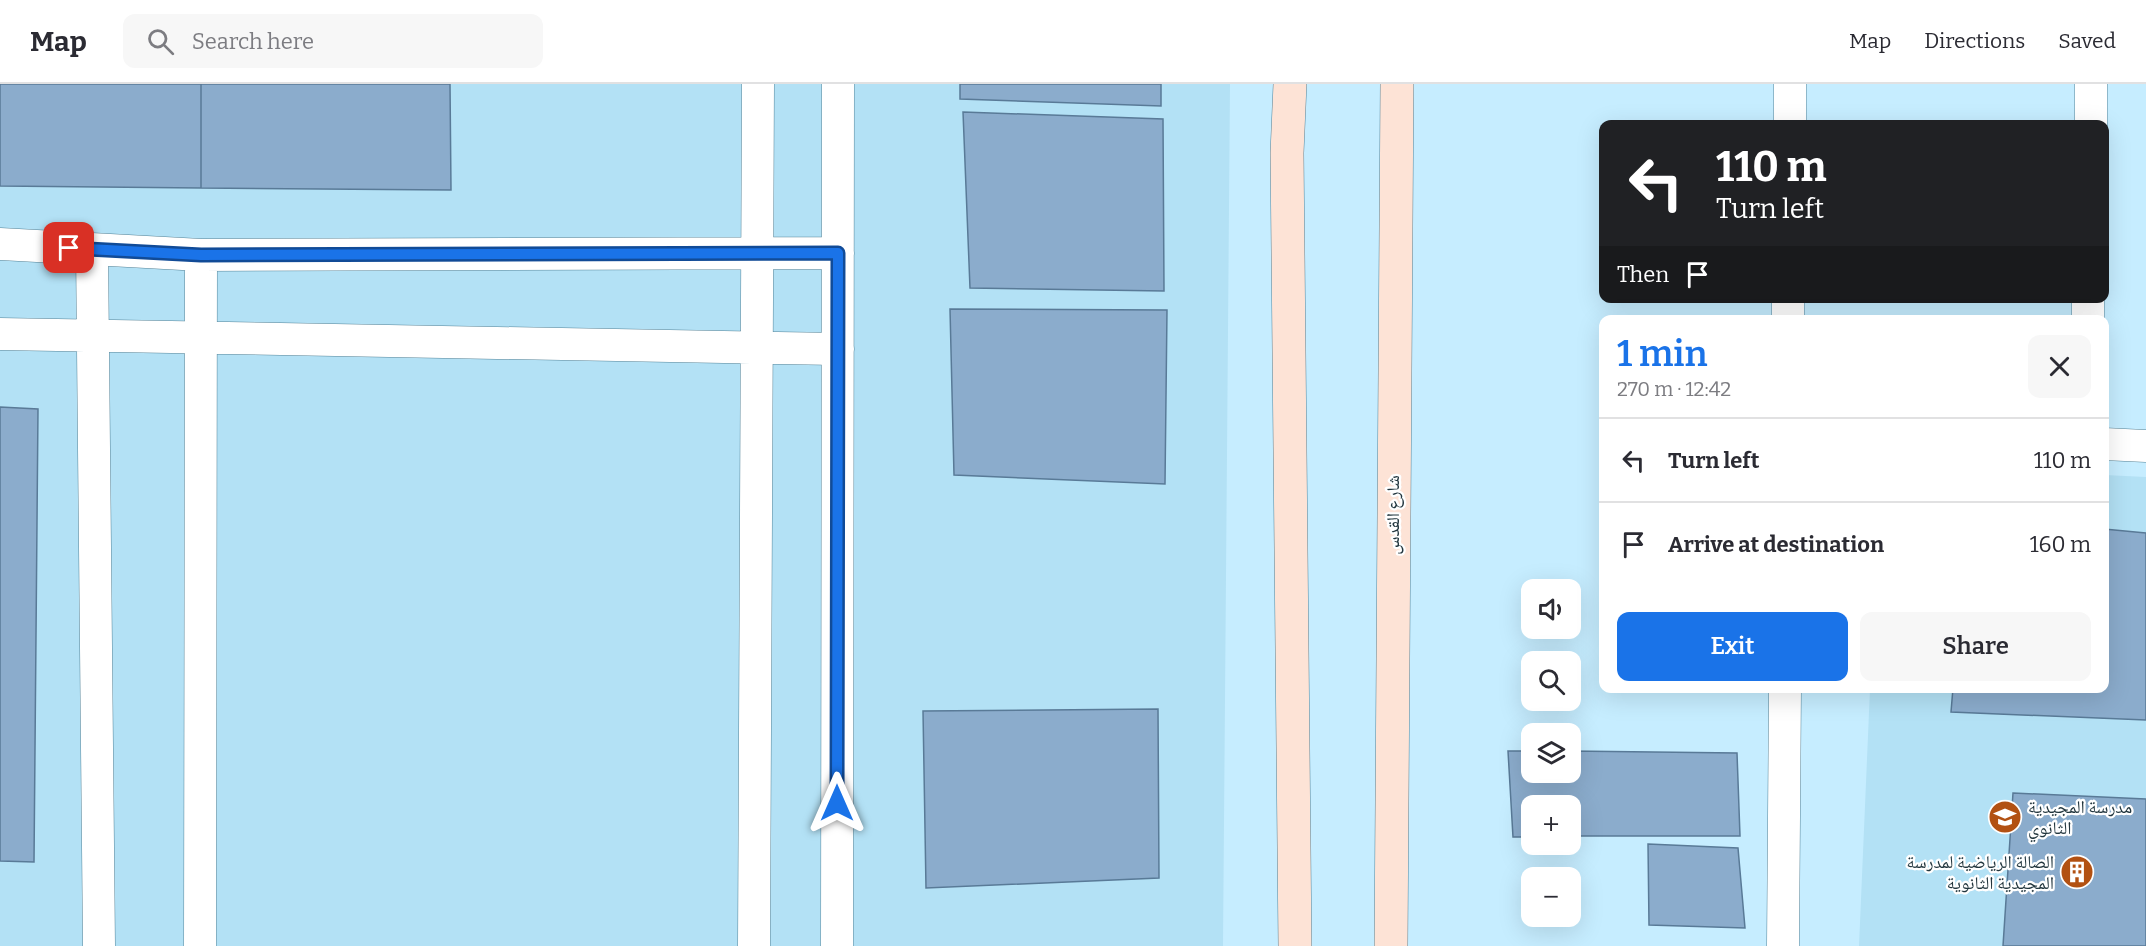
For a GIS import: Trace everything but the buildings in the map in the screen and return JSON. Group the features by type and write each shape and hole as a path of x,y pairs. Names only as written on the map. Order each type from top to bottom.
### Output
{"main road":[{"path":"1290,84 1287,153 1295,946"},
{"name":"شارع القدس","path":"1391,946 1398,84"}],"street":[{"path":"754,946 758,84"},
{"path":"837,946 838,84"},
{"path":"1790,84 1790,120"},
{"path":"2091,84 2091,120"},
{"path":"0,244 201,255 838,253"},
{"path":"92,249 99,946"},
{"path":"200,946 201,255"},
{"path":"0,334 838,349"},
{"path":"2109,444 2146,446"},
{"path":"1783,946 1785,693"}],"shaded area":[{"path":"0,84 1230,84 1223,946 0,946"},
{"name":"مدرسة المجيدية الثانوي","path":"2109,475 2146,477 2146,946 1859,946 1870,693 2109,693"}],"place":[{"name":"مدرسة المجيدية الثانوي","path":"2005,817"},
{"name":"الصالة الرياضية لمدرسة المجيدية الثانوية","path":"2077,872"}],"route":[{"path":"69,248 201,255 838,253 837,803"}]}
